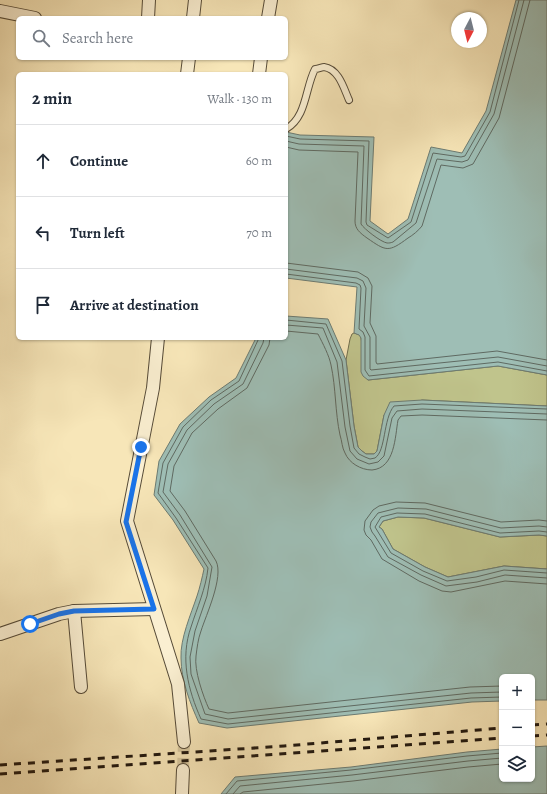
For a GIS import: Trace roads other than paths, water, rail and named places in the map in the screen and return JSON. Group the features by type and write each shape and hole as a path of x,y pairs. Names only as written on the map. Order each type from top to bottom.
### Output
{"street":[{"path":"148,16 149,0"},
{"path":"194,16 195,0"},
{"path":"268,16 271,0"},
{"path":"0,11 25,16"},
{"path":"187,72 189,60"},
{"path":"259,72 261,60"},
{"path":"158,340 153,388 126,522 178,684 184,742"},
{"path":"0,634 59,614 74,611 154,609"},
{"path":"74,611 81,688"},
{"path":"182,794 183,770"}],"lane":[{"path":"288,127 295,121 300,113 304,104 311,76 315,69 324,67 333,71 339,78 349,100"}],"water":[{"path":"516,0 547,0 547,375 498,366 368,380 361,372 361,338 359,335 354,333 357,287 288,278 288,132 300,135 374,137 370,221 388,234 408,219 431,147 462,153 486,111"},
{"path":"288,316 328,319 346,360 358,447 366,454 374,454 377,451 384,415 390,402 422,400 547,406 547,536 500,537 424,518 398,517 383,521 379,527 382,529 393,549 425,567 448,577 504,566 547,569 547,700 535,700 535,674 499,674 499,701 472,702 227,728 199,723 184,683 181,666 181,651 184,635 198,593 204,569 173,520 154,495 159,461 180,424 209,397 236,378 255,340 288,340"},
{"path":"547,746 547,794 221,794 235,777 351,767 499,749 499,782 535,782 535,747"}],"tunnel":[{"path":"183,770 184,742"}],"railway":[{"path":"535,725 547,724"},
{"path":"0,765 284,746 499,728"},
{"path":"535,736 547,735"},
{"path":"0,774 499,738"}]}
